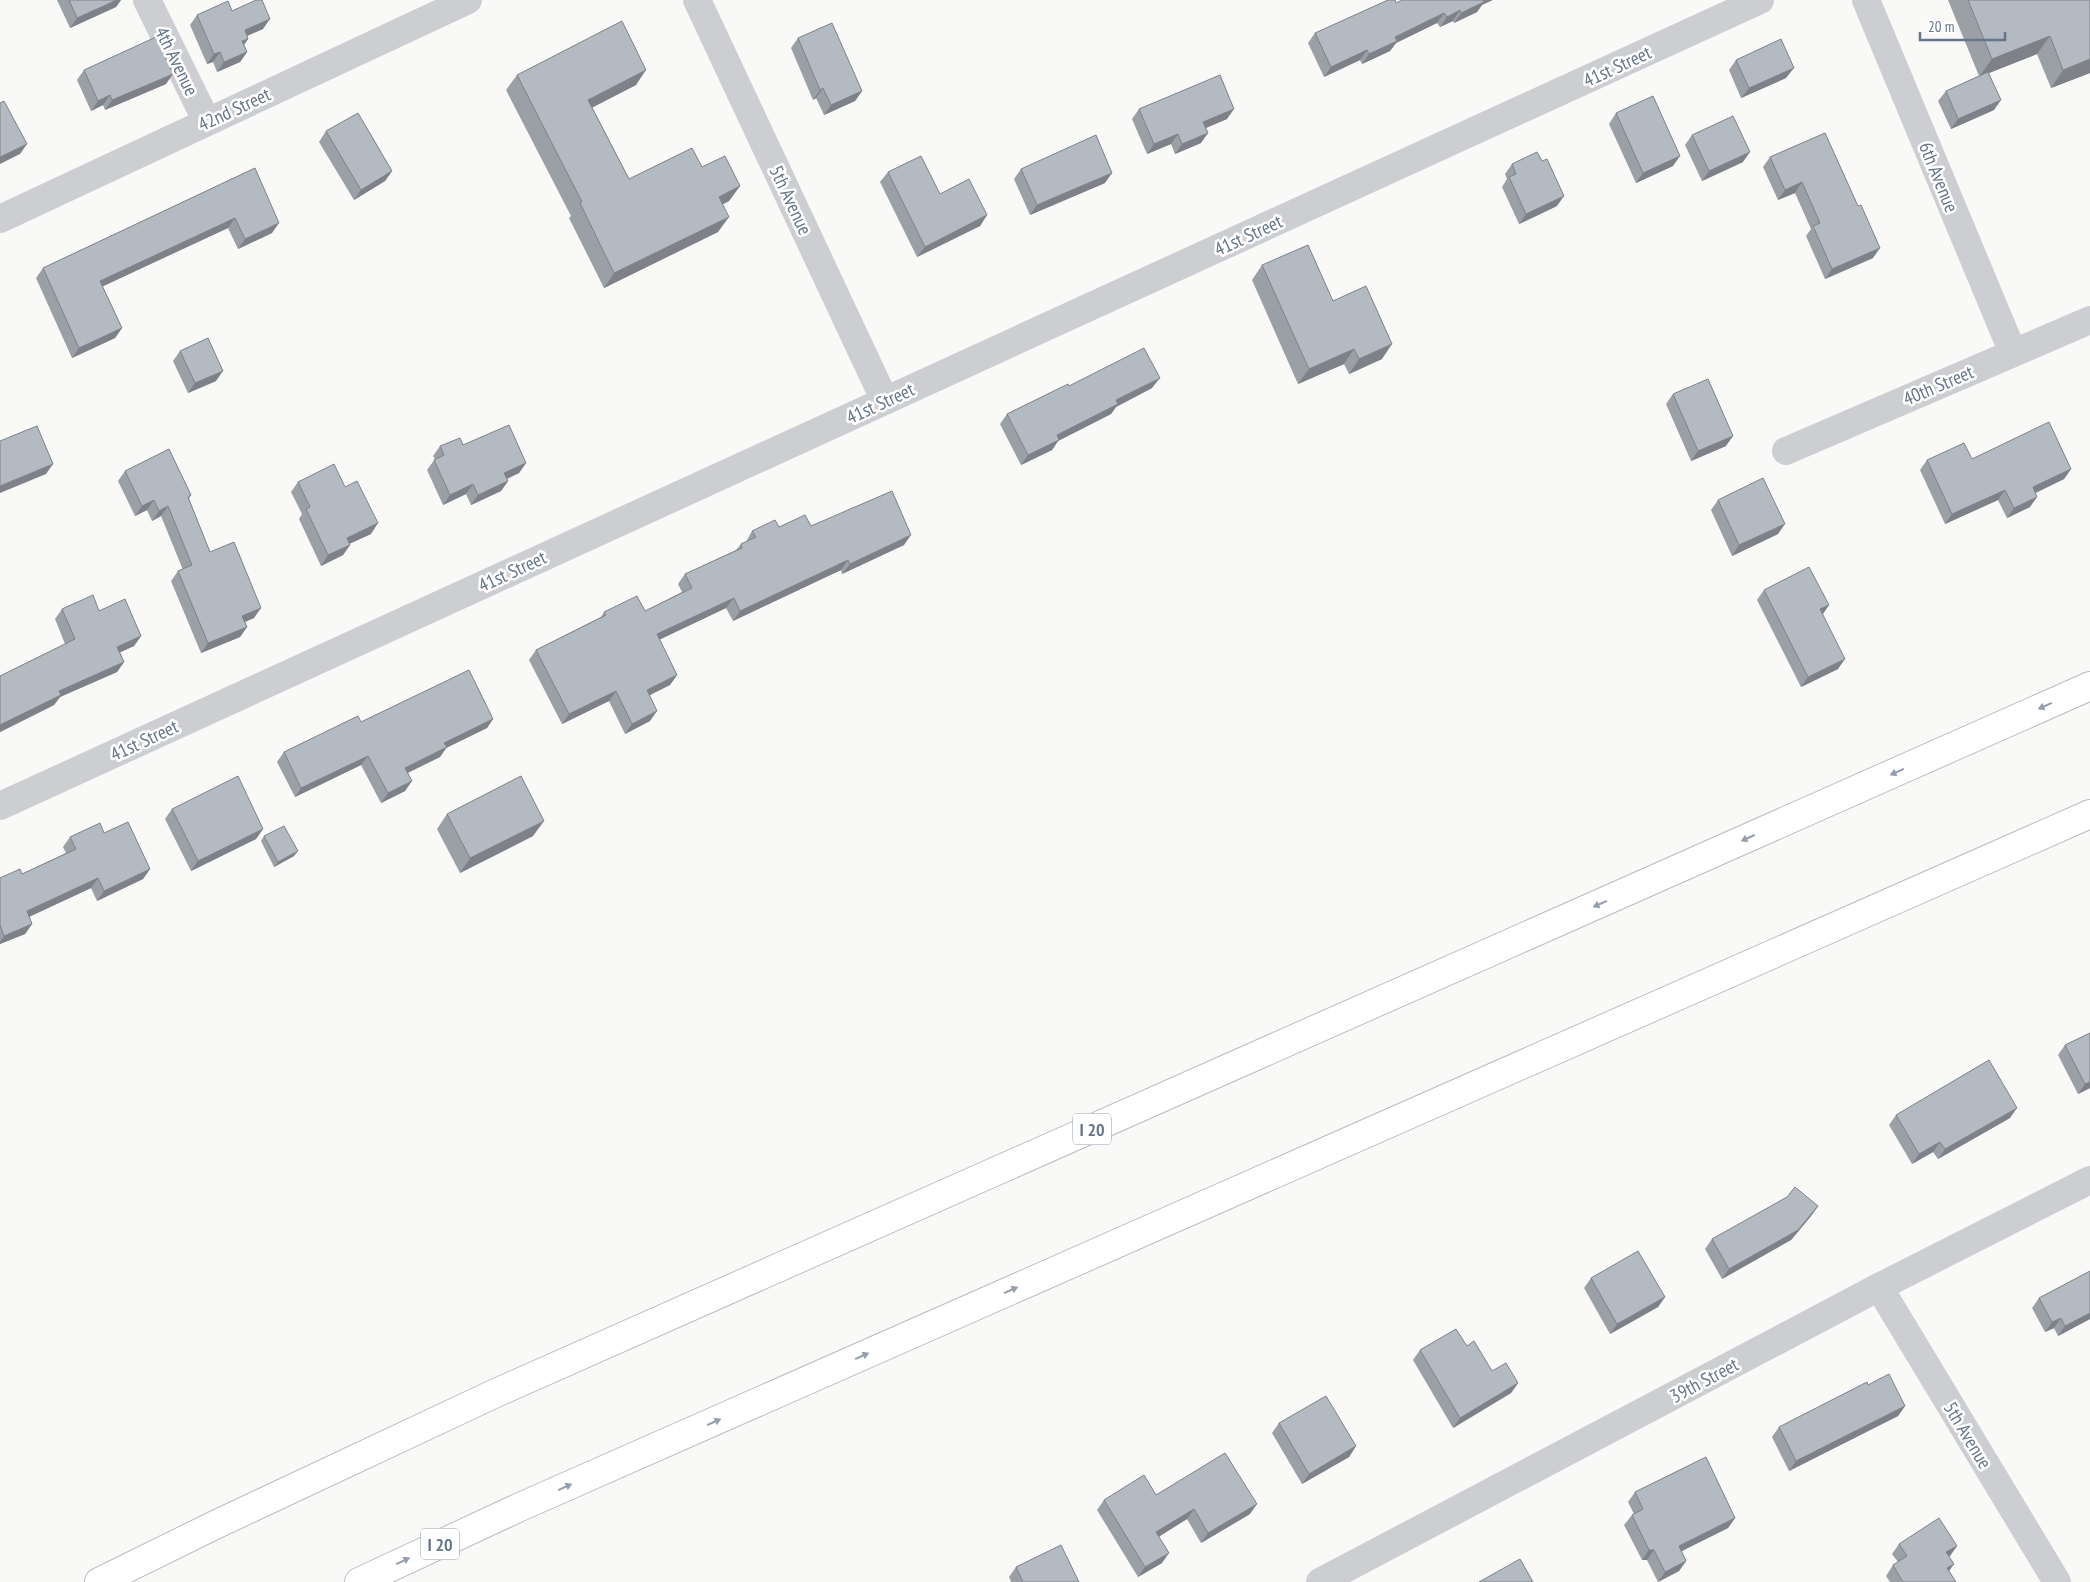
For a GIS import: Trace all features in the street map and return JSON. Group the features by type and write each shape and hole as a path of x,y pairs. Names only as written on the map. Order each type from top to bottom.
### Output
{"highway":[{"name":"I 20","path":"99,1582 217,1524 507,1388 2090,686"},
{"name":"I 20","path":"359,1582 530,1503 2090,814"}],"street":[{"name":"4th Avenue","path":"147,0 207,122"},
{"name":"42nd Street","path":"0,219 468,0"},
{"name":"5th Avenue","path":"697,0 885,401"},
{"name":"41st Street","path":"0,806 1760,0"},
{"name":"6th Avenue","path":"1866,0 2012,353"},
{"name":"40th Street","path":"1786,451 2090,320"},
{"name":"39th Street","path":"1320,1582 1880,1287 2090,1180"},
{"name":"5th Avenue","path":"1880,1287 2057,1582"}],"building":[{"path":"69,0 117,0 77,18"},
{"path":"256,0 262,0 270,19 245,30 248,39 242,41 247,52 224,62 220,52 214,54 197,15 228,1 232,11"},
{"path":"1388,0 1395,0 1396,3 1402,0 1483,0 1484,2 1461,13 1460,10 1447,17 1444,13 1395,37 1397,41 1369,54 1367,50 1331,67 1315,33"},
{"path":"1968,0 2090,0 2090,59 2063,70 2050,36 1992,59"},
{"path":"622,21 646,70 588,100 629,179 692,148 702,167 725,156 740,186 719,197 729,217 614,273 580,203 582,202 517,75"},
{"path":"832,23 862,91 831,105 823,88 820,90 798,38"},
{"path":"156,37 173,74 112,100 110,95 98,101 84,70"},
{"path":"1781,39 1794,68 1749,88 1736,60"},
{"path":"1988,72 2001,100 1958,119 1946,91"},
{"path":"1220,75 1234,109 1203,122 1208,133 1182,144 1178,134 1154,144 1139,109"},
{"path":"1653,96 1680,156 1643,173 1616,113"},
{"path":"4,101 27,144 0,157 0,103"},
{"path":"358,113 392,171 361,190 326,131"},
{"path":"1733,116 1750,152 1709,171 1692,135"},
{"path":"1825,133 1858,206 1861,205 1880,248 1832,269 1813,226 1820,223 1802,182 1785,190 1770,157"},
{"path":"1096,135 1112,173 1037,205 1021,169"},
{"path":"1537,152 1542,161 1547,159 1564,196 1526,214 1509,177 1516,174 1512,164"},
{"path":"921,156 940,194 969,179 987,215 925,247 888,172"},
{"path":"255,168 279,223 245,239 235,218 100,281 122,328 79,348 43,268"},
{"path":"1308,245 1333,301 1366,286 1392,344 1359,359 1354,349 1309,369 1262,265"},
{"path":"208,338 223,371 195,383 180,351"},
{"path":"1144,348 1160,378 1116,400 1118,404 1057,435 1059,440 1028,455 1007,414 1068,384 1069,386"},
{"path":"1708,379 1733,436 1698,451 1673,394"},
{"path":"2049,422 2071,469 2033,487 2037,497 2014,508 2005,490 1952,514 1927,460 1964,443 1972,459"},
{"path":"509,425 526,463 504,473 508,481 478,495 473,484 450,495 434,460 444,455 440,446 460,438 463,445"},
{"path":"37,426 53,464 0,486 0,441"},
{"path":"169,449 191,495 188,497 210,552 234,542 261,608 242,616 247,627 208,643 178,571 192,565 168,506 159,511 154,500 142,506 125,471"},
{"path":"334,464 345,487 357,481 378,523 347,538 350,545 328,555 306,509 310,507 298,482"},
{"path":"1763,478 1785,524 1739,545 1718,500"},
{"path":"892,491 911,535 850,564 848,560 740,611 734,598 657,634 677,675 647,690 657,711 632,724 616,691 569,714 536,650 606,615 604,612 637,596 645,611 692,588 685,574 742,548 741,544 756,537 752,531 775,520 779,527 805,515 811,526"},
{"path":"1809,567 1829,605 1820,609 1845,659 1808,677 1764,590"},
{"path":"93,595 99,611 125,599 141,636 117,647 124,662 59,691 61,695 0,725 0,676 75,639 62,609"},
{"path":"469,670 493,719 444,743 447,747 405,768 412,781 388,793 368,756 301,788 284,752 358,716 361,722"},
{"path":"238,776 263,829 198,861 172,809"},
{"path":"521,776 544,821 470,858 447,814"},
{"path":"128,822 150,869 104,891 98,878 27,911 32,924 4,936 0,925 0,878 20,869 22,874 76,849 70,837 100,823 104,833"},
{"path":"284,826 298,851 278,862 264,836"},
{"path":"2090,1033 2090,1082 2085,1084 2065,1045"},
{"path":"1989,1060 2017,1108 1945,1149 1940,1142 1919,1154 1896,1115"},
{"path":"1795,1187 1818,1206 1798,1230 1729,1269 1712,1239 1787,1197"},
{"path":"1638,1251 1665,1297 1617,1324 1591,1278"},
{"path":"2090,1271 2090,1313 2065,1326 2061,1318 2052,1322 2039,1298"},
{"path":"1456,1329 1467,1346 1474,1341 1492,1371 1506,1363 1518,1383 1460,1418 1420,1350"},
{"path":"1889,1374 1905,1406 1796,1461 1779,1427 1867,1382 1868,1385"},
{"path":"1326,1396 1356,1446 1309,1474 1279,1423"},
{"path":"1225,1453 1257,1504 1208,1533 1194,1509 1156,1532 1169,1553 1145,1567 1104,1500 1144,1475 1156,1495"},
{"path":"1706,1457 1735,1518 1679,1546 1686,1561 1665,1572 1654,1550 1649,1550 1632,1515 1643,1509 1635,1492"},
{"path":"1939,1518 1957,1546 1946,1552 1954,1564 1947,1568 1956,1582 1903,1582 1893,1565 1907,1556 1899,1544"},
{"path":"1061,1545 1079,1582 1023,1582 1016,1567"},
{"path":"1520,1559 1533,1582 1479,1582"}]}
